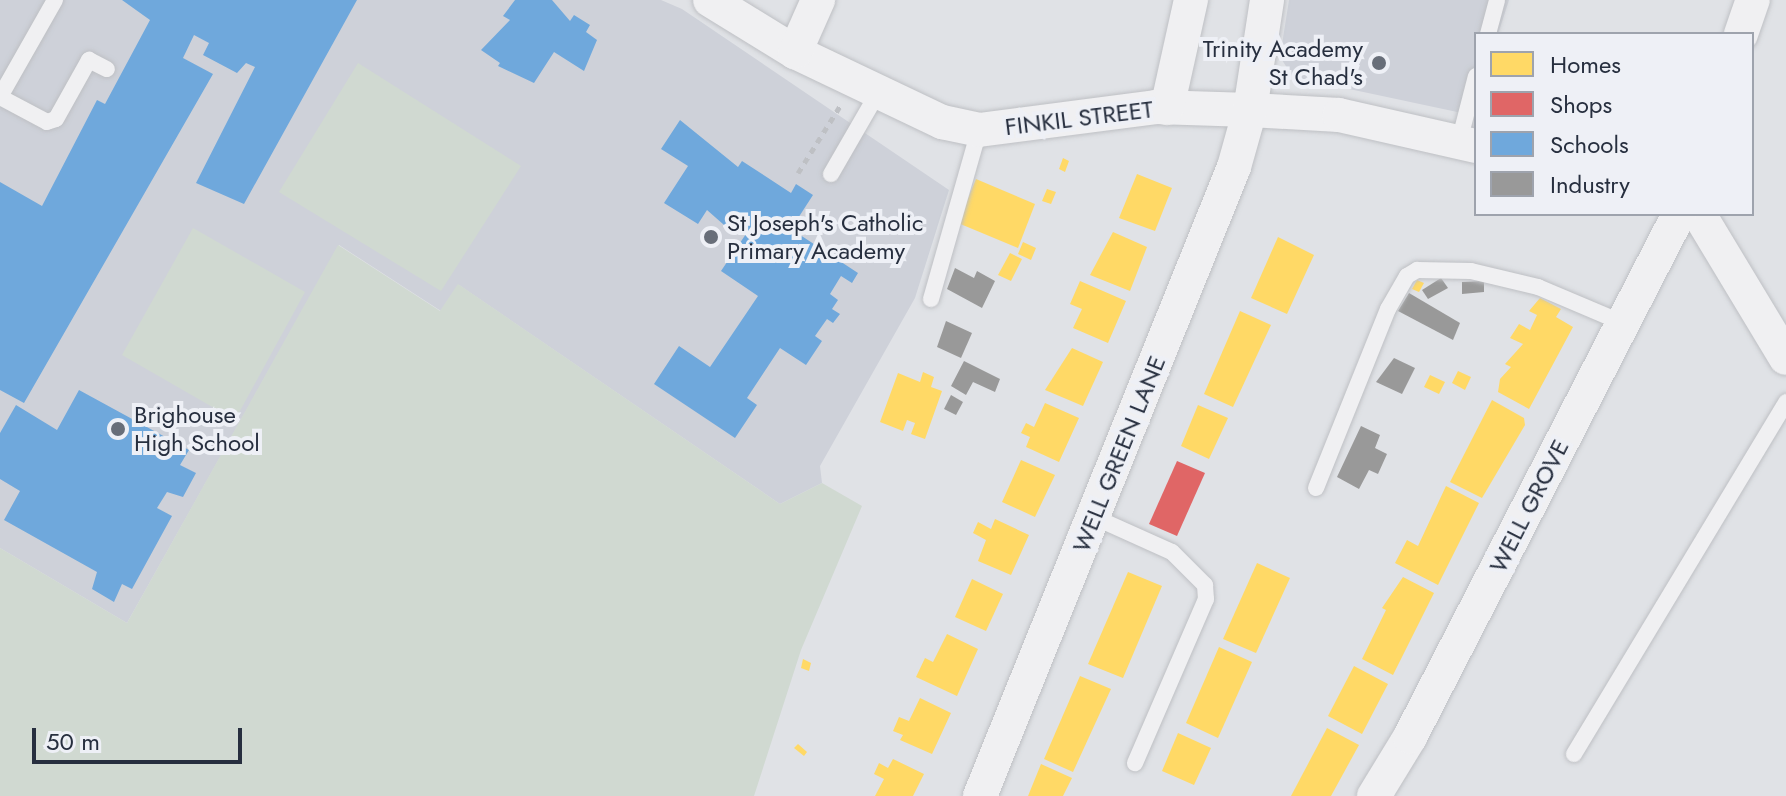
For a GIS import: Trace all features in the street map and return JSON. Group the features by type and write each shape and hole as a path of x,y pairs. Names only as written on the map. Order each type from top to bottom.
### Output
{"street":[{"name":"FINKIL STREET","path":"710,0 795,52 942,122 979,130 1167,108 1250,110 1339,115 1468,144"},
{"path":"795,52 818,0"},
{"path":"1167,108 1191,0"},
{"name":"WELL GREEN LANE","path":"980,796 1234,167 1250,110 1267,0"},
{"path":"1742,32 1753,0"},
{"name":"WELL GROVE","path":"1374,796 1410,737 1678,216"},
{"path":"1700,216 1786,358"}],"lane":[{"path":"55,0 0,97 47,122 56,119 89,60 107,69"},
{"path":"1489,32 1497,0"},
{"path":"831,174 868,86"},
{"path":"1468,144 1474,93"},
{"path":"931,299 979,130"},
{"path":"1316,488 1388,309 1407,276 1417,270 1471,271 1538,287 1623,323"},
{"path":"1574,754 1786,402"},
{"path":"1094,517 1172,552 1189,563 1205,585 1206,599 1135,763"}],"path":[{"path":"798,173 868,86"}],"shaded area":[{"name":"Brighouse High School","path":"0,0 661,0 682,9 949,190 915,298 820,466 822,483 780,504 459,285 441,311 339,245 127,623 0,548"},
{"name":"Trinity Academy St Chad's","path":"1289,0 1509,0 1499,32 1474,32 1474,116 1293,77 1280,57"},
{"path":"358,63 521,166 441,291 279,192"},
{"path":"193,228 305,292 235,420 122,355"},
{"path":"338,245 440,311 458,284 780,504 822,483 862,506 801,650 754,796 0,796 0,548 127,623"}],"building: Homes":[{"path":"1063,158 1069,161 1065,172 1059,169"},
{"path":"1137,174 1172,188 1155,231 1119,218"},
{"path":"976,179 1035,204 1018,248 958,223"},
{"path":"1047,189 1056,192 1051,204 1042,201"},
{"path":"1113,232 1147,247 1130,291 1090,275"},
{"path":"1278,237 1314,255 1287,314 1251,298"},
{"path":"1023,242 1036,248 1031,260 1018,254"},
{"path":"1010,253 1022,259 1011,281 998,275"},
{"path":"1417,280 1424,283 1419,292 1412,289"},
{"path":"1080,281 1126,301 1108,343 1073,328 1082,309 1070,304"},
{"path":"1540,298 1561,309 1556,317 1573,327 1529,409 1498,392 1500,379 1511,367 1505,364 1523,344 1510,338 1519,324 1530,330 1537,315 1529,311"},
{"path":"1240,311 1271,325 1233,407 1204,394"},
{"path":"1072,348 1103,362 1083,406 1045,390"},
{"path":"1458,371 1471,377 1465,390 1452,383"},
{"path":"923,372 934,377 931,387 942,391 925,439 911,434 915,423 907,420 903,431 880,422 898,373 920,382"},
{"path":"1430,375 1445,382 1439,394 1424,387"},
{"path":"1492,400 1524,418 1525,425 1482,498 1450,482"},
{"path":"1045,403 1079,418 1059,462 1026,447 1030,437 1021,433 1026,423 1034,427"},
{"path":"1198,405 1228,418 1209,459 1181,446"},
{"path":"1021,460 1055,475 1035,517 1002,502"},
{"path":"1446,486 1479,503 1438,585 1395,563 1407,540 1418,546"},
{"path":"995,519 1029,535 1011,575 978,561 986,540 973,533 978,522 991,529"},
{"path":"1257,563 1290,578 1256,653 1223,639"},
{"path":"1128,572 1162,586 1123,678 1088,664"},
{"path":"1403,577 1434,593 1393,675 1362,659 1386,610 1382,608"},
{"path":"972,579 1003,594 986,631 955,617"},
{"path":"947,634 978,649 957,696 916,677 925,658 933,662"},
{"path":"1219,647 1252,662 1218,738 1186,723"},
{"path":"803,659 811,663 809,671 801,668"},
{"path":"1354,666 1388,684 1362,734 1328,716"},
{"path":"1080,676 1111,689 1073,772 1044,759"},
{"path":"920,698 951,713 932,754 900,740 903,735 893,731 899,717 909,721"},
{"path":"1327,728 1359,745 1331,796 1291,796"},
{"path":"1178,733 1211,748 1194,785 1162,771"},
{"path":"798,744 807,752 804,756 794,748"},
{"path":"893,759 924,774 913,796 875,796 884,779 874,774 879,763 888,768"},
{"path":"1041,764 1072,778 1063,796 1028,796"}],"building: Shops":[{"path":"1177,461 1205,473 1177,536 1149,524"}],"building: Schools":[{"path":"122,0 357,0 244,204 196,183 255,67 246,63 237,73 203,55 209,43 194,35 183,58 213,74 24,403 0,390 0,182 42,206 97,100 105,104 150,20"},
{"path":"515,0 552,0 570,21 574,15 590,25 586,32 597,40 584,71 554,52 534,83 498,66 500,63 481,50 510,20 503,16"},
{"path":"680,120 738,167 742,161 791,193 796,184 813,195 791,229 858,273 852,283 841,276 830,294 838,300 832,309 840,314 833,323 827,319 815,336 822,341 806,365 780,348 747,398 757,405 735,438 654,384 679,346 710,367 758,296 721,271 748,231 737,224 732,232 707,210 698,224 664,203 688,166 661,149"},
{"path":"79,390 189,450 180,465 196,473 183,497 167,492 157,508 172,516 132,589 122,584 114,602 92,589 97,572 4,520 20,491 0,479 0,433 16,405 57,430"}],"building: Industry":[{"path":"955,268 974,278 977,271 995,281 982,308 947,289"},
{"path":"1441,278 1448,288 1428,299 1422,290"},
{"path":"1484,281 1484,292 1462,294 1462,282"},
{"path":"1409,293 1460,323 1453,340 1398,311"},
{"path":"946,321 972,333 961,358 937,347"},
{"path":"1394,358 1415,368 1402,394 1376,382"},
{"path":"964,361 1000,379 995,392 973,382 966,395 951,386"},
{"path":"951,395 963,402 956,415 944,409"},
{"path":"1361,426 1380,435 1375,448 1387,454 1378,474 1369,470 1359,489 1337,477"}],"place":[{"name":"Trinity Academy St Chad's","path":"1379,63"},
{"name":"St Joseph's Catholic Primary Academy","path":"711,237"},
{"name":"Brighouse High School","path":"118,429"}]}
